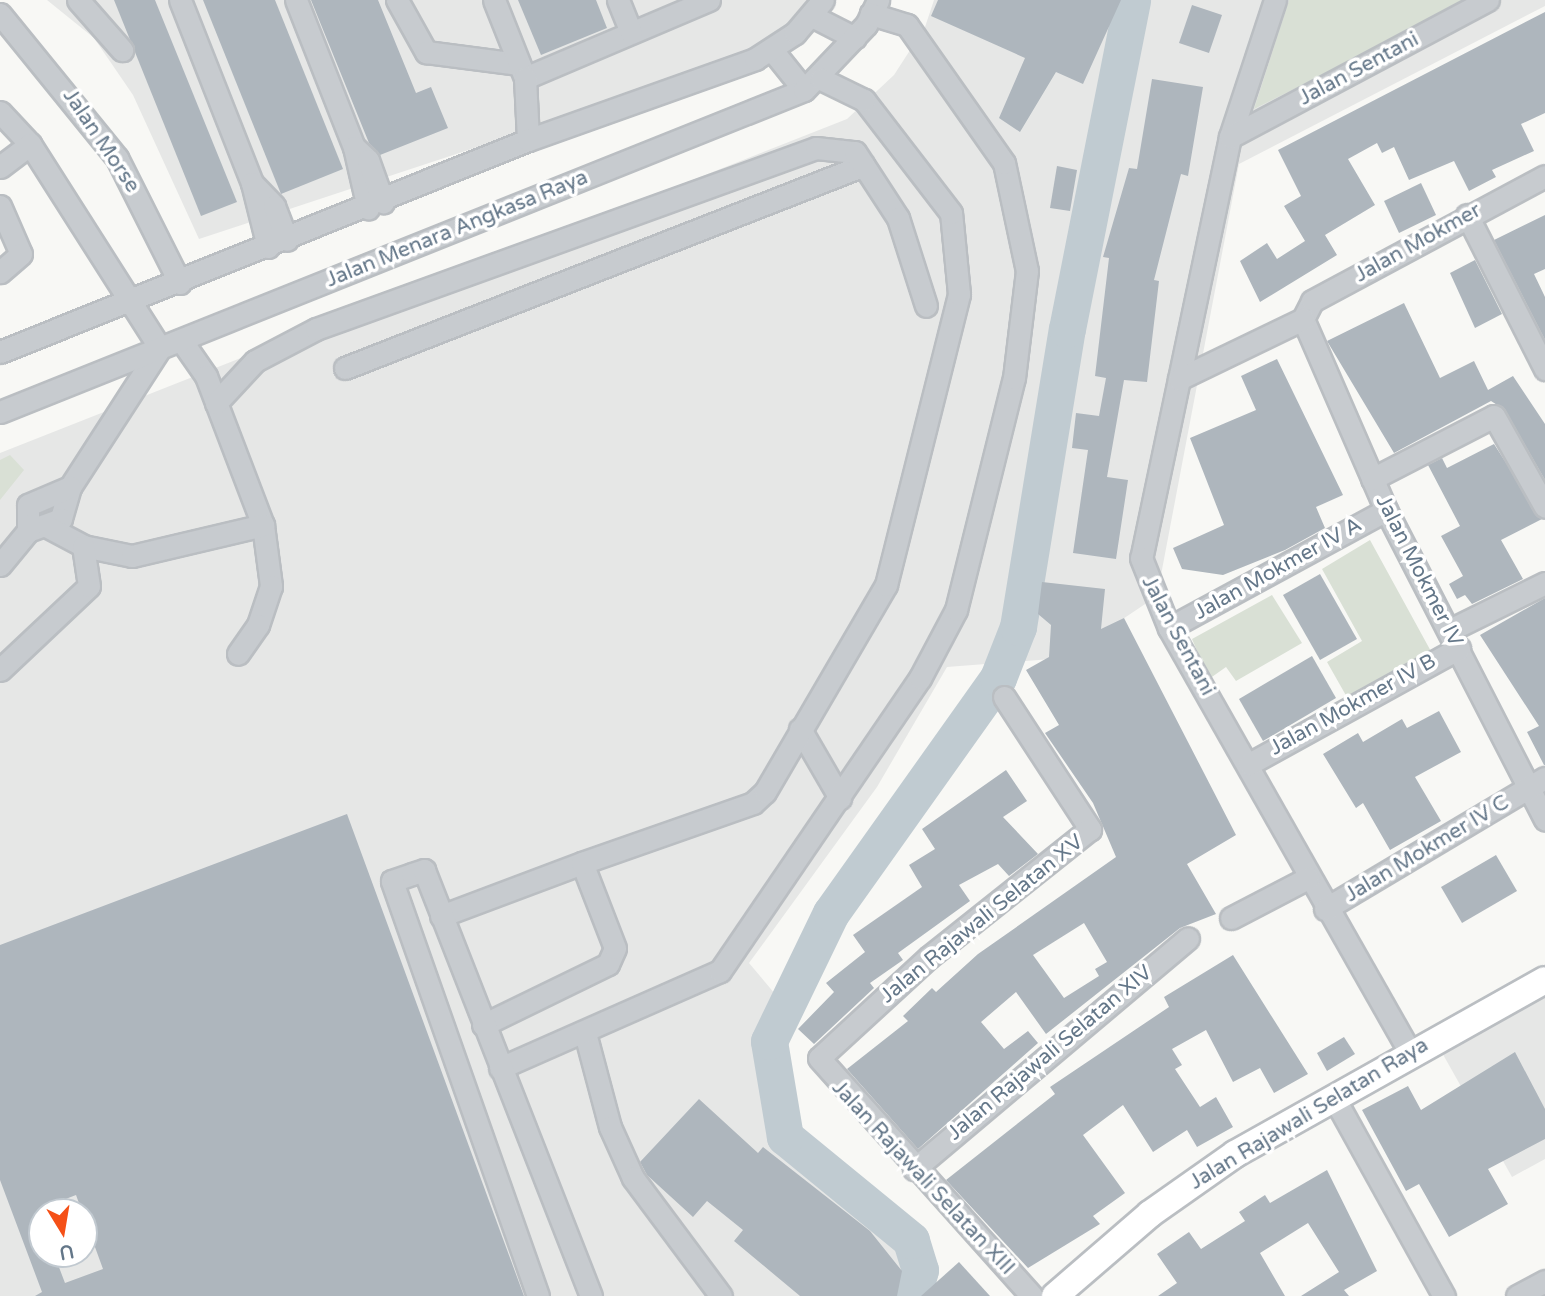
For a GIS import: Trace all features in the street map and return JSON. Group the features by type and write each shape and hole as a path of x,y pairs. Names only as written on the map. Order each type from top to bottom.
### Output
{"main road":[{"name":"Jalan Rajawali Selatan Raya","path":"1055,1296 1150,1214 1333,1096 1409,1052 1545,980"}],"street":[{"path":"78,0 122,50"},
{"path":"180,0 277,244"},
{"path":"296,0 375,205"},
{"path":"397,0 426,52 522,71 631,32 709,0"},
{"path":"494,0 522,71 536,137"},
{"path":"618,0 631,32"},
{"name":"Jalan Sentani","path":"1275,0 1230,137 1141,558 1170,628 1249,764 1325,909 1409,1052"},
{"name":"Jalan Sentani","path":"1230,137 1488,0"},
{"path":"500,1068 585,1033 720,971 920,678 956,610 1014,379 1027,271 1004,163 907,25 874,7"},
{"name":"Jalan Menara Angkasa Raya","path":"0,412 812,84 855,38 874,7"},
{"path":"1,352 375,205 536,137 772,50 817,8 855,38"},
{"name":"Jalan Morse","path":"0,14 117,158 180,283"},
{"path":"441,916 753,803 886,585 959,294 951,213 864,100 812,84 772,50"},
{"path":"0,111 30,144 127,303 160,348 70,487 61,519 38,529 0,565"},
{"path":"0,167 30,144"},
{"path":"216,403 255,361 316,329 816,148 841,146 864,165 898,218 926,306"},
{"path":"345,368 864,165"},
{"name":"Jalan Mokmer","path":"1303,319 1312,301 1467,215 1545,176"},
{"path":"0,206 22,254 0,272"},
{"path":"1467,215 1545,369"},
{"path":"1179,379 1303,319"},
{"name":"Jalan Mokmer IV","path":"1303,319 1386,510 1454,639 1537,783 1545,819"},
{"path":"181,340 216,403 263,525 271,586 258,625 238,654"},
{"path":"1372,479 1494,416 1545,507"},
{"path":"70,487 28,505 38,529 83,546 132,555 263,525"},
{"name":"Jalan Mokmer IV A","path":"1170,628 1386,510"},
{"path":"0,670 89,586 83,546"},
{"name":"Jalan Mokmer IV B","path":"1249,764 1545,583"},
{"name":"Jalan Rajawali Selatan XV","path":"819,1058 929,957 1090,829 1004,697"},
{"path":"800,729 840,798"},
{"name":"Jalan Mokmer IV C","path":"1325,909 1537,783"},
{"path":"483,1025 608,964 615,948 582,863"},
{"path":"538,1296 392,881 424,870 591,1296"},
{"path":"1231,918 1308,878"},
{"name":"Jalan Rajawali Selatan XIV","path":"914,1169 1188,938"},
{"path":"585,1033 610,1127 633,1178 721,1296"},
{"name":"Jalan Rajawali Selatan XIII","path":"819,1058 914,1169 1032,1296"},
{"path":"1333,1096 1444,1296"},
{"path":"1517,1296 1545,1281"}],"shaded area":[{"path":"47,0 822,0 771,50 199,239 133,95 94,38"},
{"path":"934,0 1545,0 1545,6 1239,164 1157,596 1065,658 947,667 877,787 749,963 786,1007 769,1042 785,1137 911,1240 919,1274 913,1296 0,1296 0,453 847,119 894,75 925,27"},
{"path":"1289,0 1472,0 1254,109"},
{"path":"10,455 24,470 0,500 0,460"},
{"path":"1370,540 1433,655 1348,699 1327,662 1362,641 1322,569"},
{"path":"1272,595 1302,643 1236,681 1226,667 1209,679 1192,639"},
{"path":"1545,981 1545,1159 1512,1177 1436,1042"}],"building":[{"path":"114,0 155,0 237,202 201,216"},
{"path":"203,0 275,0 343,169 281,194"},
{"path":"311,0 378,0 416,93 431,87 448,128 380,155 369,143"},
{"path":"518,0 596,0 607,28 541,55"},
{"path":"938,0 1121,0 1083,84 1056,72 1020,132 999,118 1025,58 931,16"},
{"path":"1192,5 1222,15 1209,53 1179,43"},
{"path":"1545,12 1545,113 1521,124 1534,151 1492,170 1496,177 1469,191 1454,161 1409,180 1394,147 1382,153 1377,143 1348,159 1375,205 1325,235 1337,255 1260,302 1240,261 1267,243 1277,259 1305,241 1284,206 1301,196 1278,150"},
{"path":"1152,79 1203,87 1188,176 1181,174 1154,280 1159,281 1147,382 1124,380 1107,477 1128,480 1116,559 1073,553 1088,450 1072,448 1076,413 1099,416 1106,378 1095,376 1109,258 1103,257 1129,168 1137,169"},
{"path":"1057,166 1077,170 1070,211 1050,208"},
{"path":"1421,183 1436,215 1399,233 1384,201"},
{"path":"1545,215 1545,269 1534,274 1545,297 1545,340 1494,240"},
{"path":"1475,260 1502,314 1475,328 1450,273"},
{"path":"1404,303 1440,378 1474,361 1488,390 1513,376 1545,424 1545,480 1505,410 1491,401 1394,453 1327,341"},
{"path":"1277,359 1343,495 1316,507 1325,528 1285,550 1223,575 1182,569 1173,548 1224,525 1190,438 1256,410 1241,376"},
{"path":"1494,444 1542,519 1501,540 1523,579 1472,604 1465,595 1457,599 1449,584 1463,576 1441,536 1460,526 1428,465 1442,458 1447,468"},
{"path":"1320,574 1357,639 1320,660 1283,595"},
{"path":"1042,582 1105,589 1101,629 1124,618 1236,835 1187,864 1216,914 1180,928 1046,1034 1016,992 981,1022 1004,1049 1028,1031 1038,1043 918,1149 847,1069 908,1021 903,1016 932,988 936,992 978,954 1116,857 1093,803 1045,733 1059,725 1026,670 1049,657 1051,625 1038,614","holes":["1084,923 1107,962 1095,969 1099,976 1064,998 1033,955"]},
{"path":"1545,598 1544,765 1527,732 1539,726 1480,635"},
{"path":"1312,656 1336,698 1263,741 1239,699"},
{"path":"1439,711 1461,752 1415,777 1441,821 1390,850 1363,803 1356,808 1323,754 1358,733 1363,742 1402,719 1407,728"},
{"path":"1006,770 1027,801 1003,817 1038,854 1009,876 998,864 959,885 970,901 898,953 903,960 870,983 874,988 814,1044 798,1029 834,992 826,983 865,952 853,935 922,887 909,865 935,849 922,829"},
{"path":"347,814 524,1296 35,1296 42,1292 33,1268 59,1268 65,1283 103,1269 98,1255 98,1198 77,1198 76,1195 68,1198 28,1198 28,1255 0,1180 0,945"},
{"path":"1496,855 1517,891 1462,923 1441,887"},
{"path":"1233,955 1308,1074 1274,1093 1260,1068 1233,1082 1206,1030 1172,1049 1182,1065 1175,1069 1200,1107 1216,1097 1233,1127 1197,1147 1187,1130 1153,1152 1123,1105 1083,1135 1125,1193 1093,1216 1100,1224 1028,1268 946,1180 1055,1094 1050,1087 1169,1007 1164,997"},
{"path":"1344,1037 1355,1054 1327,1071 1317,1053"},
{"path":"1515,1052 1545,1109 1545,1139 1488,1169 1508,1204 1449,1237 1419,1184 1406,1191 1362,1110 1408,1086 1421,1110"},
{"path":"699,1099 758,1153 763,1147 870,1231 902,1271 897,1296 800,1296 734,1241 743,1230 707,1201 693,1217 647,1175 640,1162"},
{"path":"1327,1170 1377,1271 1344,1290 1349,1296 1301,1296 1339,1272 1308,1223 1260,1253 1285,1296 1158,1296 1177,1283 1157,1254 1189,1232 1201,1249 1245,1221 1239,1212 1265,1195 1270,1203"},
{"path":"959,1262 990,1296 921,1296"}],"waterway":[{"path":"913,1296 920,1270 911,1240 785,1137 769,1041 831,913 998,678 1018,627 1067,329 1132,0"}]}
